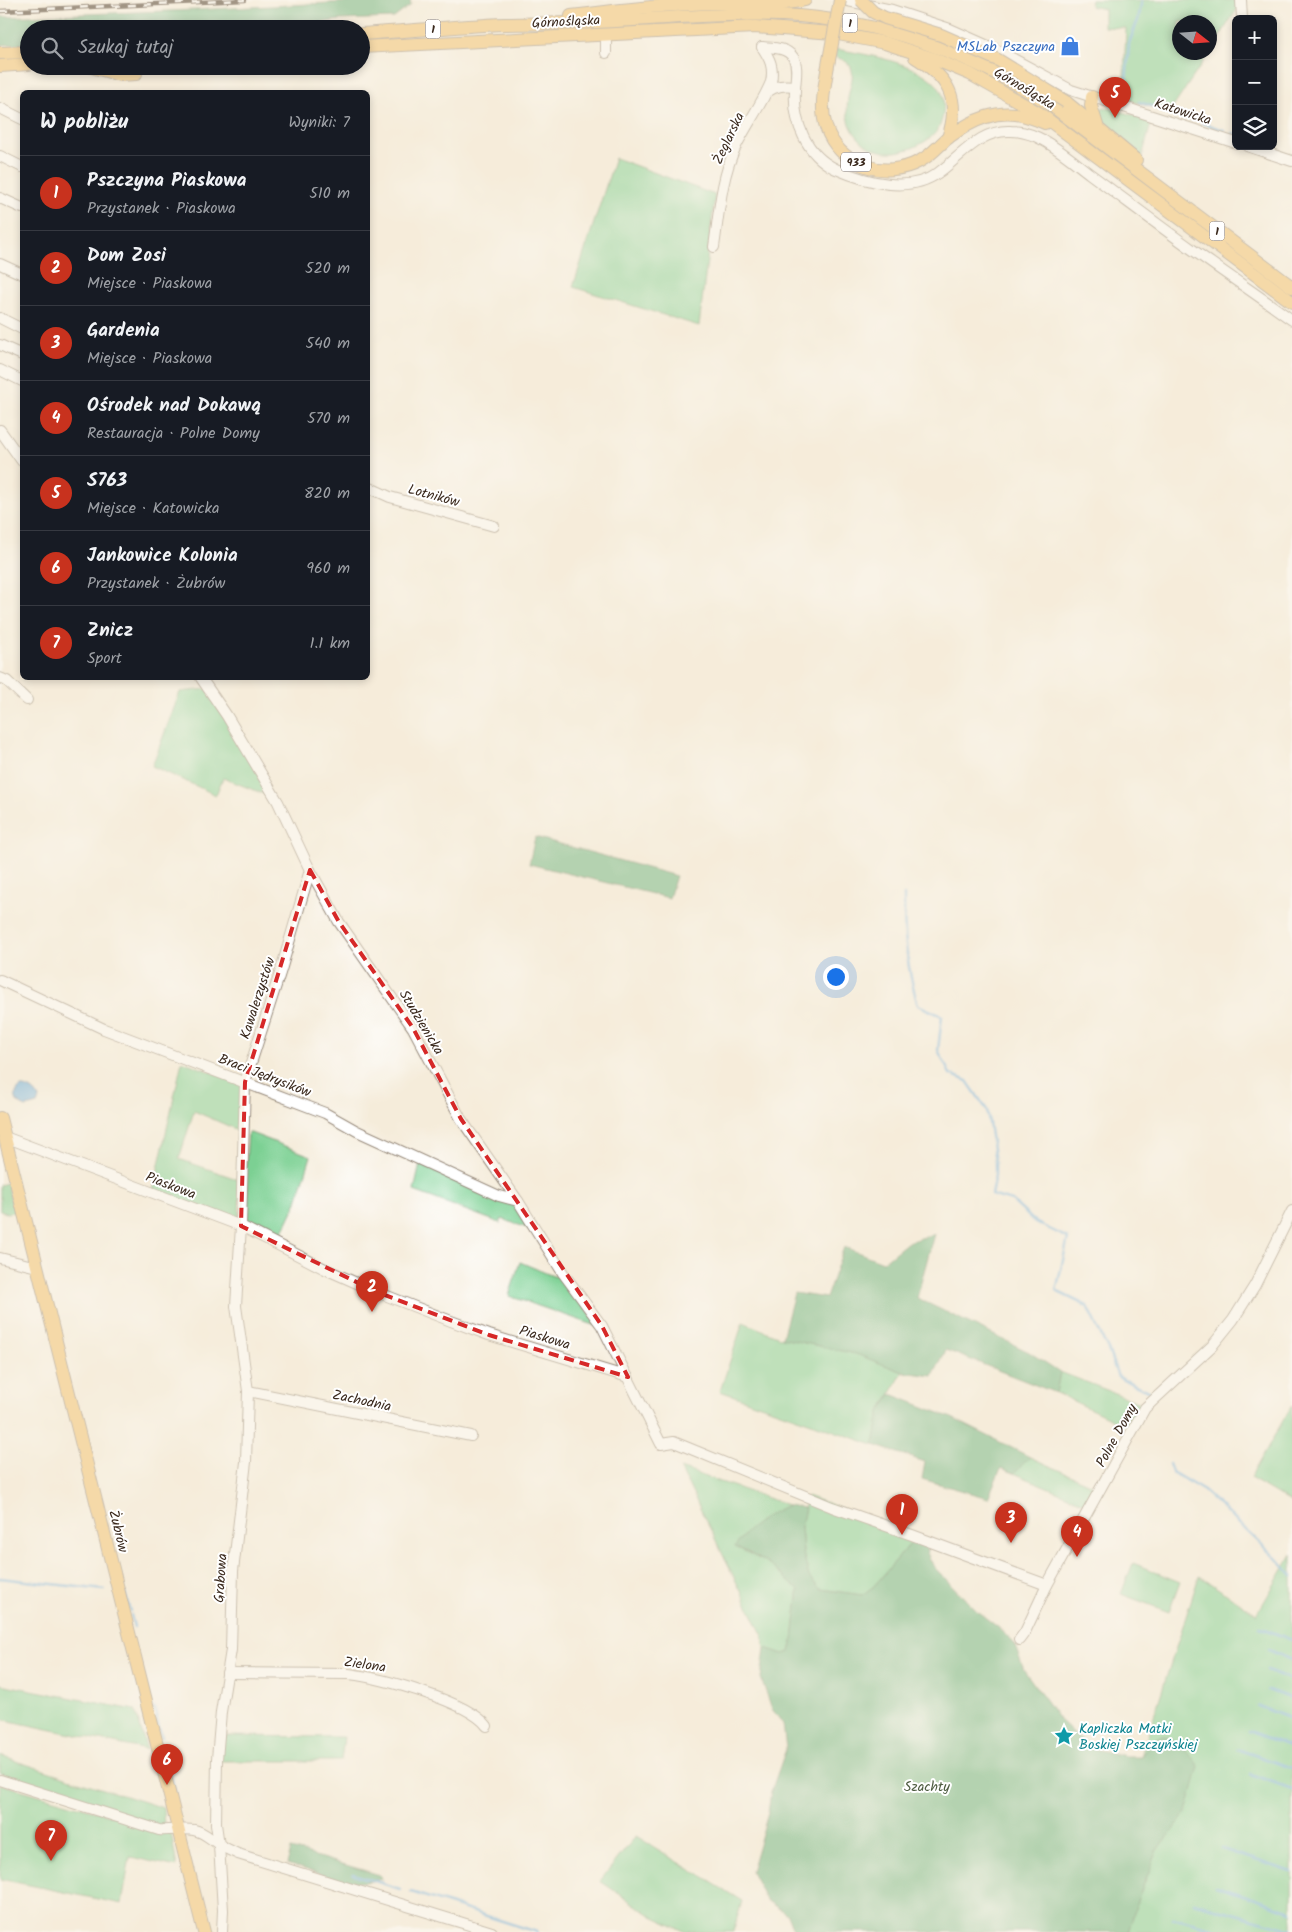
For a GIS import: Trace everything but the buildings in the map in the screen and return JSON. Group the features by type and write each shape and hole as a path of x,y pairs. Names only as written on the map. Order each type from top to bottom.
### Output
{"main road":[{"path":"504,24 622,9 719,2 790,2 805,0"},
{"name":"933","path":"841,0 822,108 826,127 834,142 843,153 855,162 878,170 893,171 924,159 948,138"},
{"path":"861,0 873,12 885,18 941,35 998,60 1066,102 1135,159 1153,182"},
{"name":"Górnośląska","path":"370,33 504,24 775,15 822,19 910,37 954,53 1020,86 1051,105 1292,287"},
{"name":"Górnośląska","path":"370,47 722,28 782,28 833,33 897,47 934,59 982,80 1028,106 1071,136 1292,302"},
{"path":"897,47 930,67 949,89 954,110 948,138"},
{"path":"0,54 20,53"},
{"path":"0,66 20,65"},
{"path":"1092,97 1092,114 1098,128"},
{"path":"948,138 976,120 992,115 1010,113 1031,117 1071,136"},
{"name":"Żubrów","path":"0,1118 204,1932"}],"street":[{"name":"Katowicka","path":"841,0 892,10 950,29 989,46 1064,87 1232,142"},
{"path":"1241,0 1242,15"},
{"path":"606,34 606,52"},
{"name":"Żeglarska","path":"714,247 720,199 728,164 742,134 771,82 771,61 762,47 780,49 792,56 796,64 795,86"},
{"path":"767,92 772,88 782,85 795,86 795,116 814,153 836,168 868,180 902,184 917,182 936,175 980,138 995,133 1011,131 1036,137 1055,148 1193,251 1292,320"},
{"path":"0,108 20,118"},
{"path":"1270,150 1292,161"},
{"path":"0,156 20,166"},
{"path":"0,198 20,207"},
{"path":"0,264 20,273"},
{"path":"0,318 20,328"},
{"path":"0,345 20,354"},
{"path":"0,370 20,380"},
{"path":"0,430 19,452"},
{"name":"Lotników","path":"370,489 390,497 494,526"},
{"path":"0,678 7,681 27,700"},
{"name":"Studzienicka","path":"202,680 227,716 278,802 310,870 339,922 413,1028 461,1119 518,1201 563,1273 602,1326 628,1377"},
{"name":"Kawalerzystów","path":"241,1226 245,1082 281,970 310,870"},
{"name":"Braci Jędrysików","path":"0,980 104,1029 325,1113 357,1132 499,1196 518,1201"},
{"name":"Piaskowa","path":"5,1137 241,1226 325,1269 377,1292 489,1334 628,1377"},
{"name":"Polne Domy","path":"1019,1640 1025,1632 1047,1585 1145,1408 1212,1346 1233,1320 1255,1285 1292,1211"},
{"name":"Grabowa","path":"222,1932 223,1910 216,1824 217,1759 221,1712 231,1650 233,1571 246,1462 248,1391 236,1306 241,1226"},
{"path":"0,1258 37,1267"},
{"path":"628,1377 661,1444 674,1442 832,1508 912,1535 1047,1585"},
{"name":"Zachodnia","path":"248,1391 471,1436"},
{"name":"Zielona","path":"227,1674 349,1674 390,1681 430,1694 475,1715 482,1719 487,1726"},
{"path":"0,1780 159,1830 192,1829 200,1831 219,1845 238,1854 492,1932"}],"highlighted area":[{"path":"310,870 339,922 413,1028 461,1119 602,1326 628,1377 489,1335 377,1292 241,1226 245,1082"}],"green space":[{"path":"387,0 410,0 411,5 394,18 341,20 20,20 20,44 0,45 0,17 194,10"},
{"path":"1091,0 1239,0 1239,6 1217,41 1217,15 1172,15 1172,60 1204,60 1170,112 1123,99 1126,28 1104,27 1104,9 1090,6"},
{"path":"836,49 896,62 912,68 937,85 943,96 944,108 940,126 936,132 915,147 896,152 878,150 861,140 850,125 848,116 847,103 852,80 852,69 849,64 835,57"},
{"path":"1104,107 1152,120 1142,157 1098,115 1098,111"},
{"path":"615,158 715,195 699,326 573,287"},
{"path":"207,689 272,797 223,778 216,795 152,766 180,692"},
{"path":"535,837 676,876 669,898 529,864"},
{"path":"182,1061 243,1084 242,1132 194,1111 179,1159 240,1180 239,1223 153,1191"},
{"path":"248,1132 311,1156 296,1204 278,1242 242,1224"},
{"path":"420,1164 514,1205 533,1230 502,1219 500,1223 414,1191"},
{"path":"7,1183 14,1212 7,1213 0,1211 0,1185"},
{"path":"934,1234 917,1298 1029,1352 1060,1372 1056,1393 946,1350 933,1376 903,1372 856,1354 782,1338 794,1293 826,1298 844,1247 883,1262 908,1242"},
{"path":"520,1262 553,1276 563,1277 600,1327 509,1296"},
{"path":"743,1322 782,1338 857,1354 903,1372 880,1412 874,1445 720,1391"},
{"path":"1060,1372 1143,1404 1129,1427 1056,1393"},
{"path":"891,1394 952,1418 1030,1457 1014,1473 1001,1468 988,1498 922,1479 925,1462 874,1445 880,1412"},
{"path":"1292,1405 1292,1503 1250,1478"},
{"path":"1030,1457 1096,1487 1087,1504 1014,1473"},
{"path":"680,1468 788,1505 758,1522 735,1547 767,1564 799,1588 790,1652 783,1654 765,1648 763,1636"},
{"path":"807,1496 917,1536 874,1586 862,1595 820,1589 809,1577 803,1553 801,1526"},
{"name":"Szachty","path":"788,1505 805,1508 801,1526 803,1553 809,1577 820,1589 862,1595 874,1586 917,1536 926,1540 927,1553 934,1567 978,1612 1013,1641 1024,1670 1058,1718 1078,1737 1095,1749 1125,1756 1141,1756 1156,1738 1162,1735 1182,1748 1199,1766 1186,1813 1158,1850 1138,1898 1128,1932 794,1932 787,1914 766,1900 751,1871 768,1813 771,1792 786,1749 783,1724 772,1709 761,1678 765,1648 783,1654 790,1652 799,1589 767,1564 735,1547 758,1522"},
{"path":"1292,1554 1292,1932 1128,1932 1138,1898 1158,1850 1167,1836 1156,1738 1141,1756 1199,1576 1257,1614"},
{"path":"1133,1563 1180,1582 1169,1612 1121,1594"},
{"path":"0,1684 135,1710 147,1750 0,1719"},
{"path":"220,1736 344,1737 341,1761 218,1761"},
{"path":"0,1756 163,1808 164,1827 112,1812 31,1782 0,1773"},
{"path":"0,1784 171,1832 177,1867 130,1857 122,1904 0,1879"},
{"path":"636,1836 742,1901 733,1932 686,1932 652,1916 600,1881"},
{"path":"291,1849 380,1875 382,1879 365,1882 347,1882 287,1864"}],"water":[{"path":"21,1087 29,1089 36,1094 39,1099 37,1104 26,1107 18,1103 16,1094 17,1090"}],"waterway":[{"path":"1130,99 1125,96 1129,43 1138,20 1142,0"},
{"path":"1139,102 1193,120"},
{"path":"1202,123 1224,130"},
{"path":"904,895 906,950 918,1005 942,1016 938,1050 950,1074 967,1081 987,1110 995,1162 995,1175 991,1195 1012,1201 1035,1222 1068,1238 1056,1291 1087,1306 1109,1352 1118,1377 1152,1393"},
{"path":"1169,1464 1172,1472 1204,1491 1276,1558 1292,1576"},
{"path":"0,1578 104,1590"},
{"path":"125,1593 130,1611"},
{"path":"131,1615 134,1627"},
{"path":"1259,1627 1292,1640"},
{"path":"1269,1650 1292,1660"},
{"path":"1267,1670 1292,1680"},
{"path":"1268,1690 1292,1699"},
{"path":"1258,1706 1292,1719"},
{"path":"154,1708 162,1738"},
{"path":"1249,1731 1292,1747"},
{"path":"164,1745 175,1792"},
{"path":"1237,1749 1292,1768"},
{"path":"1250,1774 1292,1789"},
{"path":"1222,1849 1292,1872"},
{"path":"353,1874 400,1889"},
{"path":"1216,1886 1292,1911"},
{"path":"411,1892 537,1932"},
{"path":"1194,1902 1292,1930"},
{"path":"1173,1918 1227,1932"}],"railway":[{"path":"0,11 245,0"}],"place":[{"name":"MSLab Pszczyna","path":"1070,46"},
{"name":"S763","path":"1115,118"},
{"name":"Dom Zosi","path":"372,1312"},
{"name":"Pszczyna Piaskowa","path":"902,1535"},
{"name":"Gardenia","path":"1011,1543"},
{"name":"Ośrodek nad Dokawą","path":"1077,1557"},
{"name":"Kapliczka Matki Boskiej Pszczyńskiej","path":"1064,1736"},
{"name":"Jankowice Kolonia","path":"167,1785"},
{"name":"Znicz","path":"51,1861"}]}
